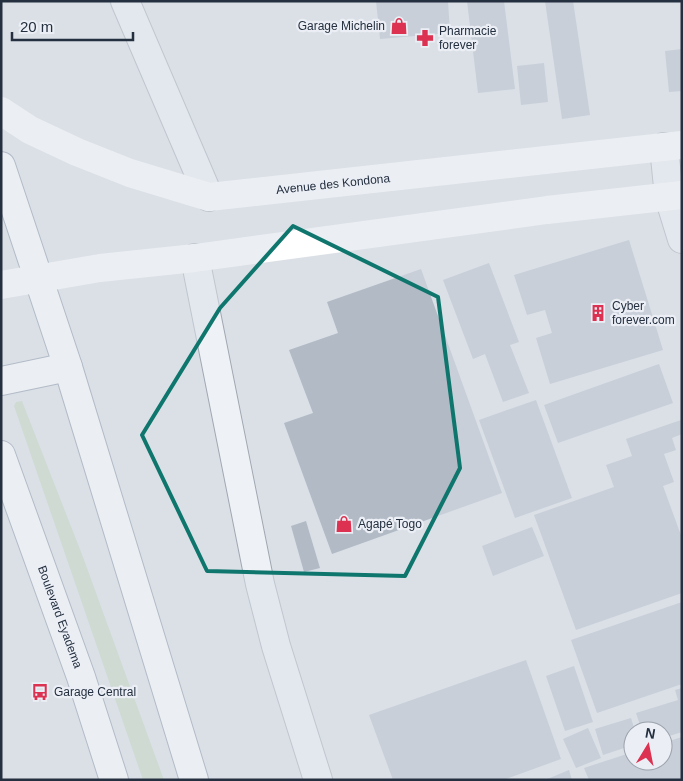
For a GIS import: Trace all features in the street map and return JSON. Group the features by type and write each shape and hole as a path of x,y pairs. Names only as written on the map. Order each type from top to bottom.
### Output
{"main road":[{"name":"Avenue des Kondona","path":"1,111 30,130 77,152 130,172 210,198 673,146"},
{"path":"1,166 68,367 194,780"},
{"path":"1,285 100,268 195,258 538,211 675,196"},
{"path":"1,380 68,367"},
{"name":"Boulevard Eyadema","path":"1,455 81,677 114,780"}],"street":[{"path":"125,1 210,198"},
{"path":"673,146 675,196 682,239"},
{"path":"195,258 260,584 276,646 318,780"}],"highlighted area":[{"path":"293,226 438,297 460,468 405,576 207,571 142,435 220,308"}],"green space":[{"path":"22,401 83,557 164,780 143,780 14,406 16,402"}],"building":[{"path":"376,1 448,1 450,33 380,39"},
{"path":"467,1 504,1 515,89 478,93"},
{"path":"545,1 573,1 590,115 562,119"},
{"path":"682,49 682,91 669,92 665,51"},
{"path":"544,63 548,102 521,105 517,66"},
{"name":"Cyber forever.com","path":"629,240 663,350 550,384 536,338 552,333 545,310 527,315 514,275"},
{"path":"489,263 519,342 510,345 529,393 503,402 485,354 473,359 443,280"},
{"path":"421,269 502,493 332,554 284,423 313,413 289,350 338,333 327,302"},
{"path":"659,364 673,403 558,443 544,405"},
{"path":"536,400 572,498 515,518 479,420"},
{"path":"681,420 682,434 672,438 676,450 664,454 674,482 663,486 682,538 682,593 576,630 534,515 614,487 606,465 632,456 626,439"},
{"path":"306,521 320,568 304,572 291,526"},
{"path":"532,527 544,556 493,576 482,546"},
{"path":"682,602 682,684 597,713 571,640"},
{"path":"526,660 561,759 503,780 393,780 369,715"},
{"path":"574,666 593,722 565,731 546,676"},
{"path":"682,688 682,732 673,735 673,721 639,721 636,713 678,700 675,690"},
{"path":"631,718 632,721 623,721 623,748 603,755 595,729"},
{"path":"588,728 601,758 576,768 563,739"},
{"path":"682,737 682,780 589,780 584,768 623,755 623,771 673,771 673,740"},
{"path":"569,770 572,780 545,780"}],"place":[{"name":"Garage Michelin","path":"399,26"},
{"name":"Pharmacie forever","path":"425,38"},
{"name":"Cyber forever.com","path":"598,313"},
{"name":"Agapé Togo","path":"344,524"},
{"name":"Garage Central","path":"40,692"}]}
